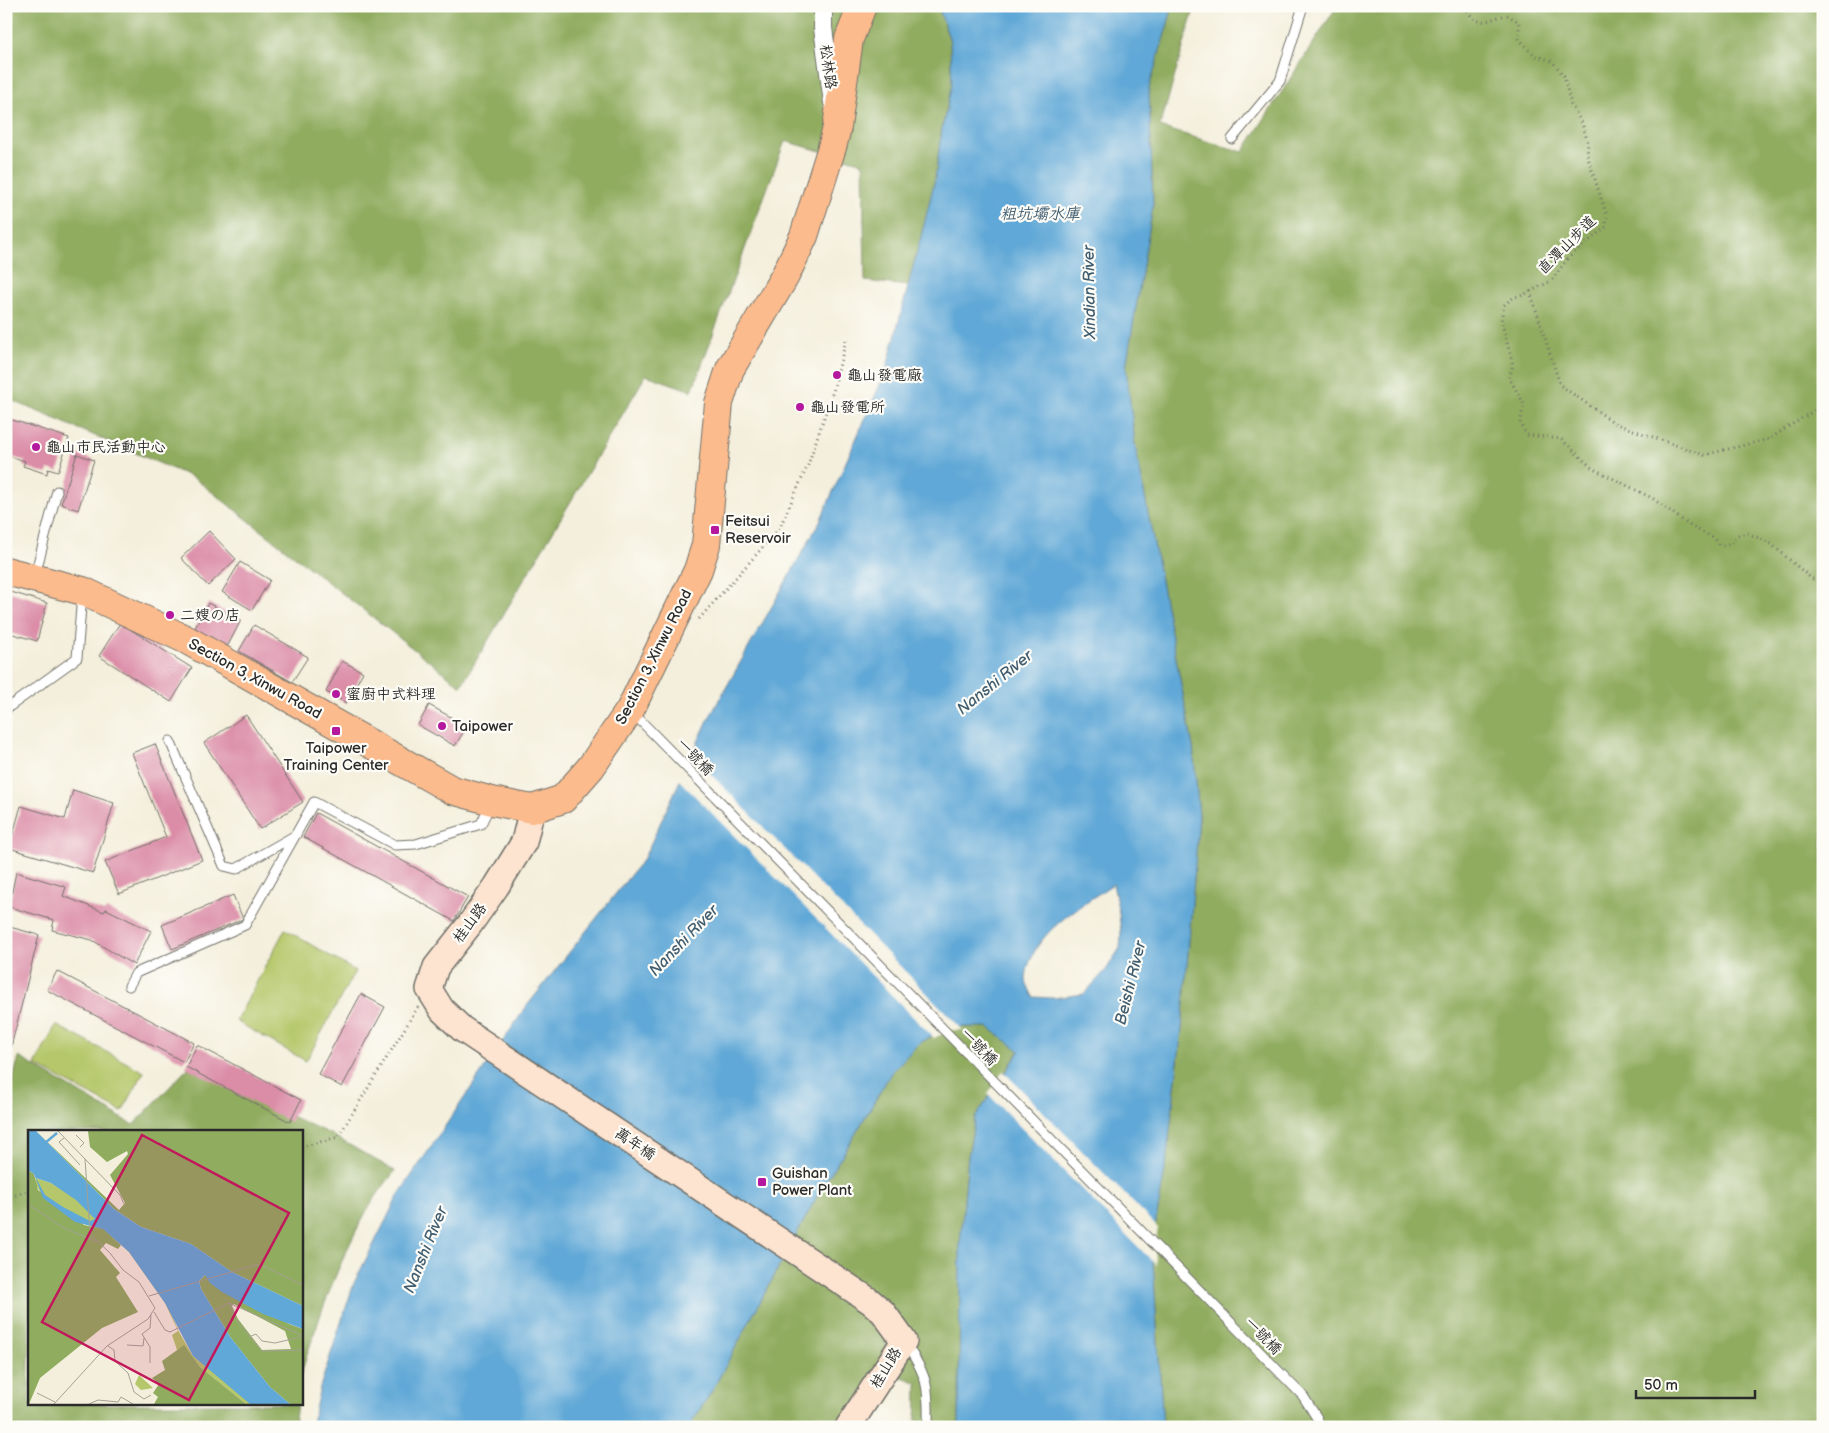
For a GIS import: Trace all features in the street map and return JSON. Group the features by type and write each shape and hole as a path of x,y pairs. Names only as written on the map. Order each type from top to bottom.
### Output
{"main road":[{"name":"Section 3, Xinwu Road","path":"6,571 83,591 187,640 452,790 532,809 563,799 591,767 630,710 698,570 706,545 719,403 730,369 785,276 804,236 837,127 849,39 862,6"}],"street":[{"name":"松林路","path":"824,6 823,28 837,127"},
{"name":"桂山路","path":"429,989 436,967 470,924 524,842 532,809"},
{"name":"萬年橋","path":"429,989 442,1010 462,1029 808,1259"},
{"name":"桂山路","path":"808,1259 870,1301 883,1312 904,1340 848,1427"}],"lane":[{"path":"1232,139 1280,81 1303,6"},
{"path":"34,578 57,491"},
{"path":"6,709 77,658 83,591"},
{"name":"一號橋","path":"630,710 1303,1396 1321,1427"},
{"path":"170,741 224,866 236,868 296,835"},
{"path":"129,986 136,973 245,925 314,802 395,845 416,844 481,824 492,801"},
{"path":"904,1340 918,1361 925,1378 929,1395 928,1427"}],"path":[{"name":"直潭山步道","path":"1465,6 1475,20 1484,23 1507,16 1519,22 1519,39 1536,56 1552,61 1564,76 1571,105 1582,123 1588,143 1587,155 1607,216 1606,227 1569,256 1551,281 1514,297 1504,305 1501,320 1513,365 1509,378 1524,404 1520,424 1527,435 1561,439 1592,468 1652,498 1692,527 1714,538 1721,546 1732,543 1737,535 1747,533 1770,543 1812,579 1823,580"},
{"path":"1530,291 1560,385 1616,424 1704,455 1769,439 1823,405"},
{"path":"697,621 779,529 808,465 833,391 846,340"},
{"path":"1540,438 1545,436"},
{"path":"302,1147 338,1137 429,989"},
{"path":"6,1198 28,1190"}],"green space":[{"path":"6,6 938,6 950,41 952,84 942,129 935,179 908,286 865,281 863,163 785,141 692,391 646,375 461,686 194,478 6,398"},
{"path":"1173,6 1195,6 1160,127 1243,152 1337,6 1823,6 1823,1427 1163,1427 1152,1244 1166,1164 1182,1028 1199,816 1193,747 1135,445 1126,367 1153,206 1149,88"},
{"path":"285,929 355,971 306,1061 236,1021"},
{"path":"56,1025 144,1072 122,1112 35,1065"},
{"path":"950,1027 988,1027 1020,1050 975,1118 968,1157 960,1245 959,1427 916,1427 917,1383 893,1373 867,1427 689,1427 713,1389 821,1189 891,1073 919,1043"},
{"path":"19,1057 133,1125 188,1068 332,1135 395,1171 369,1207 346,1251 322,1312 302,1371 302,1130 28,1130 28,1406 297,1406 294,1427 6,1427 6,1104"}],"water":[{"path":"938,6 1173,6 1149,88 1153,206 1126,367 1135,445 1193,747 1199,816 1182,1028 1166,1164 1152,1244 1163,1427 959,1427 960,1245 968,1157 975,1118 1020,1051 988,1027 950,1027 919,1043 891,1073 821,1189 713,1389 689,1427 311,1427 320,1387 354,1283 399,1194 526,1007 644,858 709,718 820,521 886,371 935,179 942,129 952,84 950,41","holes":["1113,884 1119,913 1120,948 1106,970 1084,994 1053,998 1033,997 1026,981 1029,963 1036,948 1058,923"]}],"pier":[{"path":"690,753 963,1030 950,1030 934,1038 678,779"},
{"path":"1003,1071 1158,1228 1155,1244 1156,1265 988,1094"}],"building":[{"name":"龜山市民活動中心","path":"6,418 69,438 58,472 48,469 47,474 23,466 25,461 6,455"},
{"path":"77,454 94,460 78,510 61,504"},
{"path":"209,531 236,559 208,586 181,558"},
{"path":"240,562 270,580 252,610 222,592"},
{"path":"11,592 47,603 37,641 6,632 6,607"},
{"path":"208,603 241,620 224,653 191,636"},
{"path":"120,623 192,668 171,702 99,656"},
{"path":"254,625 308,657 292,682 239,651"},
{"path":"342,661 363,672 346,703 326,692"},
{"name":"Taipower","path":"429,705 467,726 455,746 418,725"},
{"path":"246,715 303,802 260,829 204,743"},
{"path":"155,744 202,860 119,894 105,862 166,837 132,753"},
{"path":"73,790 114,803 93,873 9,848 21,806 65,819"},
{"path":"316,813 468,897 454,921 303,837"},
{"path":"16,872 66,887 63,896 104,912 106,909 151,931 134,965 92,940 52,930 54,920 9,907"},
{"path":"233,895 243,919 172,949 162,925"},
{"path":"6,926 39,935 7,1063 6,1063"},
{"path":"57,971 194,1043 184,1062 47,990"},
{"path":"361,994 385,1007 342,1087 318,1074"},
{"path":"197,1045 301,1100 290,1122 186,1067"}],"place":[{"name":"龜山發電廠","path":"837,375"},
{"name":"龜山發電所","path":"800,407"},
{"name":"龜山市民活動中心","path":"36,447"},
{"name":"Feitsui Reservoir","path":"715,530"},
{"name":"二嫂の店","path":"170,615"},
{"name":"蜜廚中式料理","path":"336,694"},
{"name":"Taipower","path":"442,726"},
{"name":"Taipower Training Center","path":"336,731"},
{"name":"Guishan Power Plant","path":"762,1182"}],"water label":[{"name":"粗坑壩水庫","path":"1040,214"},
{"name":"Xindian River","path":"1090,292"},
{"name":"Nanshi River","path":"995,683"},
{"name":"Nanshi River","path":"684,941"},
{"name":"Beishi River","path":"1131,983"},
{"name":"Nanshi River","path":"426,1250"}]}
